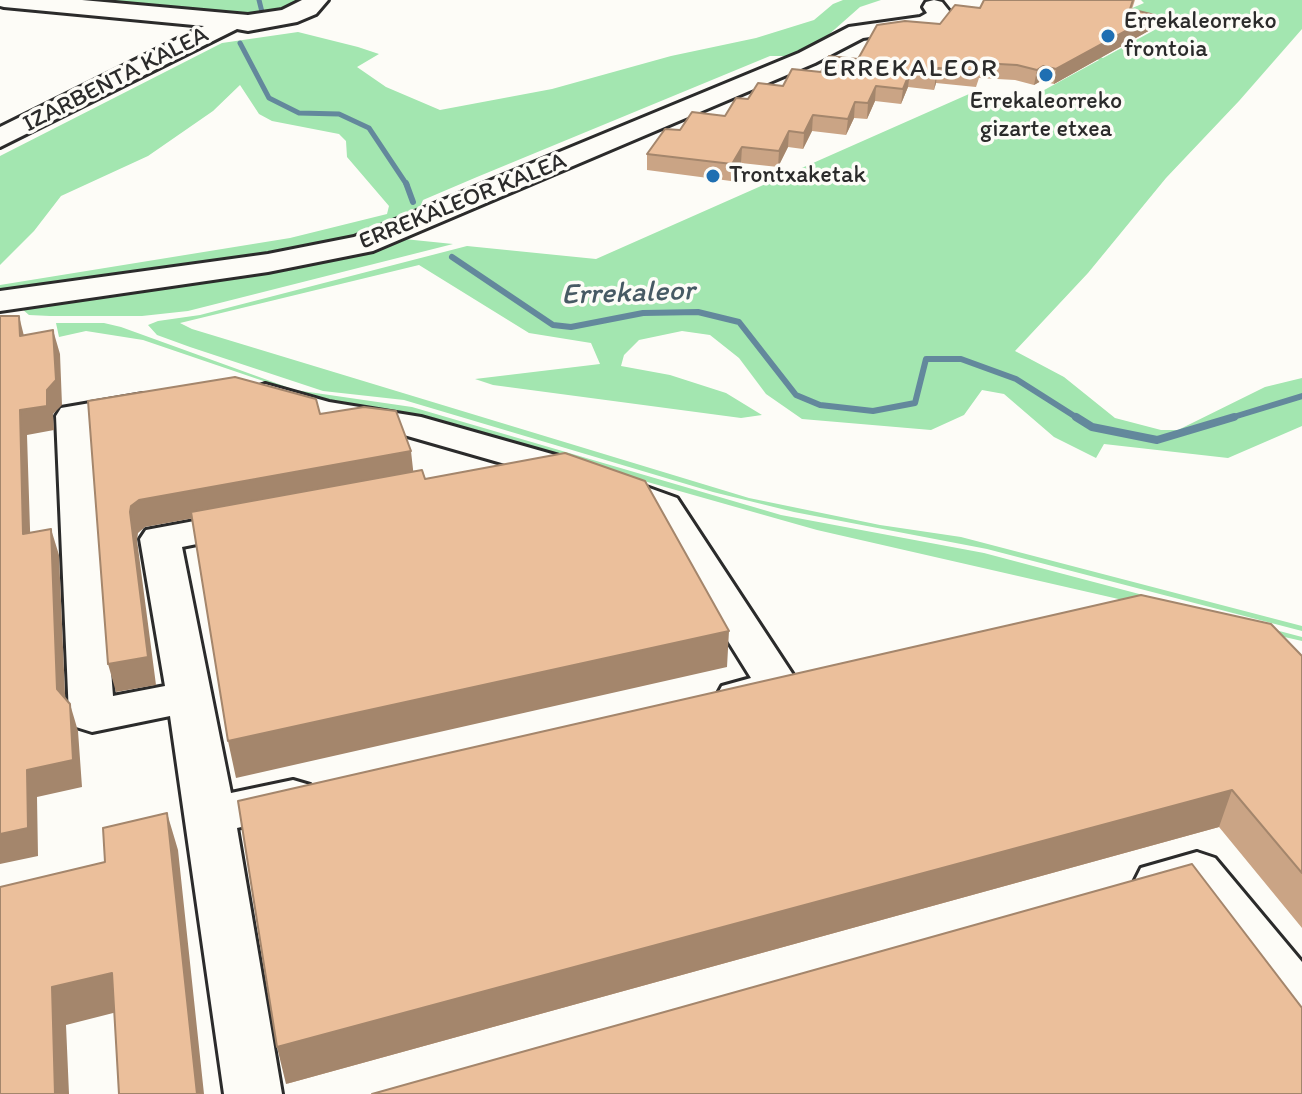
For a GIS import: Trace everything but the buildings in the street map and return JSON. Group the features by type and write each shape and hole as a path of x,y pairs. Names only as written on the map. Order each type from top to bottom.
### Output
{"main road":[{"path":"4,0 232,22 264,22 288,17 307,9 316,0"},
{"name":"IZARBENTA KALEA","path":"0,126 189,31 192,27 188,18"},
{"name":"IZARBENTA KALEA","path":"0,138 232,22"}],"street":[{"name":"ERREKALEOR KALEA","path":"857,32 874,10 893,4 934,7 960,1"},
{"name":"ERREKALEOR KALEA","path":"0,301 268,263 362,245 792,64 857,32 925,23 939,12 934,7"},
{"path":"235,394 408,425 553,466 663,506 779,687"},
{"path":"180,402 74,416 92,716 189,697"},
{"path":"459,484 553,466"},
{"path":"253,1094 211,816 160,539 286,516"},
{"path":"702,705 824,676"},
{"path":"211,816 334,788"},
{"path":"1106,897 1197,872 1302,1001"}],"green space":[{"path":"55,0 301,0 289,9 230,17"},
{"path":"843,0 881,0 860,7 826,37 793,56 770,56 423,200 419,209 374,229 330,242 0,292 0,285 290,238 387,214 389,206 347,157 346,141 339,134 272,121 259,114 240,85 213,111 148,156 61,196 34,231 0,265 0,156 222,43 298,32 358,47 379,54 357,67 386,87 440,110 552,89 671,56 756,38 814,20"},
{"path":"1141,0 1302,0 1302,29 1166,178 1088,273 1015,351 1064,377 1115,418 1161,430 1178,430 1265,387 1302,378 1302,426 1228,458 1104,444 1096,458 1054,437 1004,394 982,390 964,415 931,430 802,419 766,394 739,358 710,335 682,331 639,340 624,355 621,366 670,375 726,393 762,415 741,418 493,385 475,379 600,364 591,343 529,333 419,265 180,323 749,498 880,525 961,537 1302,626 1302,631 987,549 794,512 713,492 404,400 323,391 157,335 148,325 200,315 467,246 596,259 969,94 1015,106 1099,60 1067,46 1103,58 1160,27 1116,15 1144,3"},
{"path":"404,239 453,244 188,311 142,316 50,316 29,315 22,309 324,263 368,253"},
{"path":"56,323 104,323 121,327 295,390 412,407 781,515 984,553 1302,637 1302,641 817,530 378,409 325,402 143,340 86,331 59,337"}],"waterway":[{"path":"259,0 262,12"},
{"name":"Errekaleor","path":"240,43 269,98 299,113 339,114 369,128 406,184"},
{"name":"Errekaleor","path":"406,184 413,202"},
{"name":"Errekaleor","path":"452,257 553,325 571,327 643,313 698,312 739,322 796,395 820,405 873,411 915,403 926,359 961,359 1016,379 1079,419"},
{"name":"Errekaleor","path":"1227,419 1302,396"},
{"name":"Errekaleor","path":"1076,417 1092,427 1157,440 1234,417"}],"place":[{"name":"Errekaleorreko frontoia","path":"1108,36"},
{"name":"Errekaleorreko gizarte etxea","path":"1046,75"},
{"name":"Trontxaketak","path":"713,176"}],"district":[{"name":"ERREKALEOR","path":"911,69"}]}
